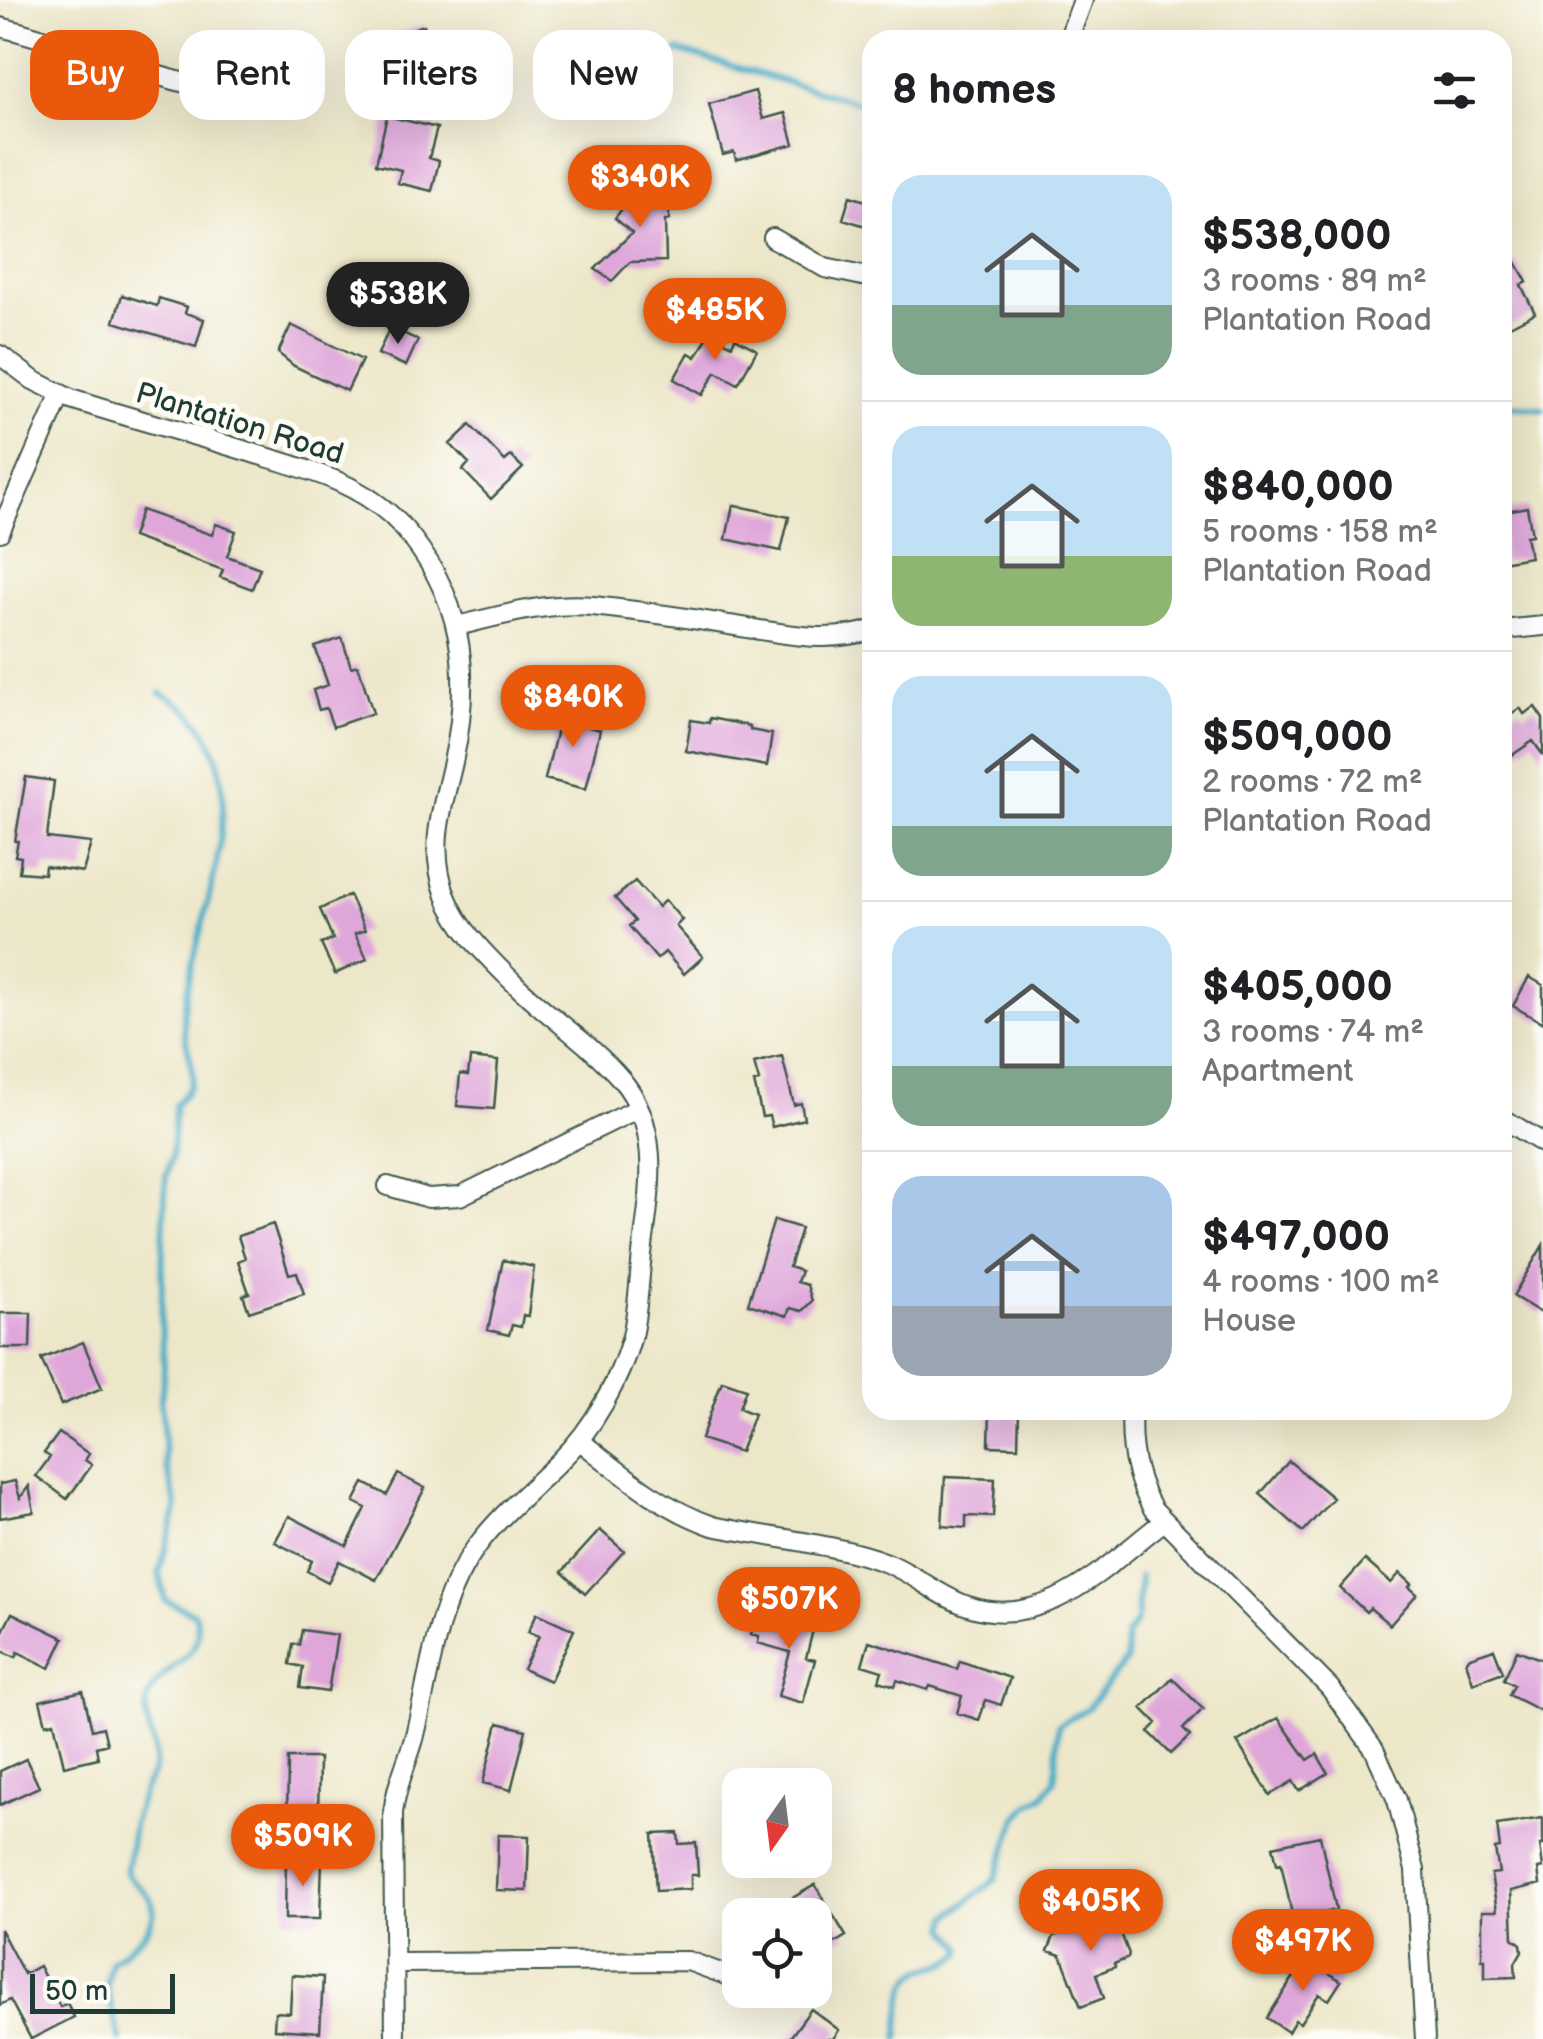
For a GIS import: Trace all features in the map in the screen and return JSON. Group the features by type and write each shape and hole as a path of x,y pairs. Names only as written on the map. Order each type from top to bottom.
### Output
{"street":[{"path":"1072,30 1082,0"},
{"path":"0,27 179,82"},
{"path":"773,238 825,268 862,276"},
{"name":"Plantation Road","path":"0,355 33,380 61,394 354,487 398,522 423,553 458,626 462,710 437,834 445,892 482,951 527,996 614,1071 640,1108 648,1135 651,1179 632,1336 605,1399 579,1440 478,1544 455,1581 446,1606 412,1747 396,1787 392,1848 395,2039"},
{"path":"0,532 61,394"},
{"path":"458,626 525,609 564,605 813,638 862,632"},
{"path":"1512,629 1543,626"},
{"path":"388,1186 428,1198 460,1196 640,1108"},
{"path":"1512,1124 1543,1142"},
{"path":"1131,1420 1130,1448 1138,1476 1163,1522 1330,1688 1374,1749 1397,1800 1415,1870 1425,2039"},
{"path":"579,1440 635,1484 686,1517 883,1561 932,1590 982,1609 1020,1612 1058,1600 1163,1522"},
{"path":"395,1963 688,1961 722,1973"}],"building":[{"path":"755,91 763,119 785,113 794,144 736,160 734,152 723,155 709,104"},
{"path":"386,120 437,128 429,158 439,161 432,191 398,183 401,170 376,164"},
{"path":"650,176 650,193 661,192 661,203 669,203 669,220 665,221 666,261 630,262 612,281 595,269 632,233 615,218 625,205 625,193 635,193 635,177"},
{"path":"850,196 862,200 862,225 843,219"},
{"path":"1516,262 1527,282 1521,285 1535,313 1512,325 1512,264"},
{"path":"122,295 157,306 159,298 187,307 185,313 204,319 196,347 114,322"},
{"path":"291,325 362,360 347,391 294,366 278,353"},
{"path":"390,327 418,340 406,366 378,354"},
{"path":"710,333 732,345 735,338 757,350 738,384 716,372 702,395 674,379 689,353 696,357"},
{"path":"470,425 505,461 511,456 523,468 491,499 463,470 469,463 450,444"},
{"path":"733,505 789,517 781,551 726,539"},
{"path":"1527,507 1532,535 1526,536 1530,557 1512,560 1512,510"},
{"path":"141,510 212,535 216,524 236,531 227,556 260,568 252,589 220,577 223,570 132,537"},
{"path":"342,638 351,667 358,665 373,713 333,727 326,708 319,710 313,690 328,685 315,647"},
{"path":"1535,707 1543,719 1543,755 1533,741 1512,755 1512,713 1520,708 1524,714"},
{"path":"562,709 591,716 589,727 600,730 586,789 545,779"},
{"path":"710,718 772,734 767,766 686,751 691,720 709,723"},
{"path":"26,777 54,781 47,838 91,843 83,872 45,866 44,874 19,872 21,857 15,856 15,841"},
{"path":"635,881 658,907 665,900 682,920 676,926 703,957 684,974 665,952 657,959 629,926 635,921 615,898"},
{"path":"349,895 365,930 355,934 367,959 335,974 321,944 333,939 320,909"},
{"path":"1529,977 1543,985 1543,1023 1513,1006"},
{"path":"782,1056 794,1105 801,1103 804,1119 772,1127 769,1116 762,1117 754,1063"},
{"path":"470,1058 498,1061 494,1109 457,1106 460,1074 468,1075"},
{"path":"774,1220 801,1228 789,1267 801,1271 797,1282 807,1285 812,1301 802,1311 790,1308 787,1316 748,1304"},
{"path":"273,1224 289,1274 297,1272 304,1294 249,1312 243,1295 249,1293 238,1261 245,1258 238,1236"},
{"path":"1543,1245 1543,1314 1513,1296"},
{"path":"503,1260 534,1267 528,1316 523,1315 521,1327 512,1325 509,1335 488,1330"},
{"path":"0,1313 31,1313 30,1348 0,1348"},
{"path":"83,1342 102,1388 61,1405 41,1359"},
{"path":"722,1381 746,1389 739,1408 754,1414 740,1452 701,1439"},
{"path":"990,1420 1019,1420 1018,1447 989,1446"},
{"path":"59,1433 89,1454 85,1460 92,1465 67,1499 36,1476 50,1457 44,1453"},
{"path":"1289,1461 1333,1498 1303,1532 1260,1494"},
{"path":"398,1474 425,1488 376,1580 339,1561 328,1582 307,1571 312,1561 275,1542 289,1516 347,1546 366,1508 354,1502 364,1483 387,1495"},
{"path":"945,1477 995,1479 993,1517 966,1516 966,1528 942,1526"},
{"path":"15,1481 20,1498 29,1486 34,1512 0,1518 0,1484"},
{"path":"600,1530 624,1551 585,1594 562,1572"},
{"path":"1365,1560 1391,1583 1400,1573 1417,1594 1390,1625 1370,1608 1366,1612 1340,1588"},
{"path":"12,1613 64,1638 50,1668 18,1652 16,1657 0,1650 0,1637"},
{"path":"537,1613 574,1630 550,1681 523,1669 539,1636 528,1632"},
{"path":"766,1614 814,1626 806,1658 815,1660 803,1703 778,1696 790,1652 758,1643 759,1636 751,1634 756,1616 765,1618"},
{"path":"302,1630 337,1635 328,1692 300,1688 303,1667 290,1664 293,1644 299,1645"},
{"path":"869,1641 957,1669 960,1661 1010,1678 1001,1705 986,1700 979,1720 957,1713 962,1696 897,1680 895,1686 879,1681 882,1671 862,1665"},
{"path":"1494,1649 1503,1672 1473,1683 1466,1662"},
{"path":"1517,1650 1543,1660 1543,1712 1509,1695 1514,1685 1504,1679"},
{"path":"1172,1678 1203,1709 1183,1729 1190,1736 1171,1754 1149,1732 1157,1723 1142,1708"},
{"path":"83,1691 92,1730 103,1727 107,1744 96,1747 98,1758 64,1766 54,1722 46,1724 40,1701"},
{"path":"1278,1718 1308,1760 1317,1754 1328,1773 1299,1791 1293,1781 1270,1795 1237,1742"},
{"path":"498,1723 526,1730 511,1790 483,1783"},
{"path":"288,1758 319,1758 318,1823 287,1823"},
{"path":"26,1759 39,1787 0,1805 0,1771"},
{"path":"1543,1818 1540,1884 1511,1891 1513,1938 1521,1944 1522,1951 1515,1963 1516,1977 1485,1978 1482,1911 1497,1911 1491,1874 1499,1873 1497,1825"},
{"path":"678,1833 679,1844 696,1843 698,1875 691,1875 691,1889 656,1891 653,1834"},
{"path":"498,1835 529,1836 527,1891 496,1890"},
{"path":"1320,1836 1336,1909 1293,1919 1281,1863 1277,1864 1273,1846"},
{"path":"286,1859 322,1860 320,1919 285,1919"},
{"path":"815,1885 823,1898 792,1898"},
{"path":"1105,1910 1113,1912 1129,1954 1115,1967 1096,1974 1104,1998 1081,2007 1061,1955 1048,1951 1054,1936 1091,1922 1094,1915"},
{"path":"832,1913 846,1936 832,1945"},
{"path":"0,1929 24,1974 39,1966 60,2007 67,2003 74,2017 31,2039 10,2000 0,2005"},
{"path":"1306,1958 1341,1981 1329,2000 1319,1994 1300,2023 1295,2020 1288,2032 1267,2018"},
{"path":"292,1975 323,1977 320,2032 274,2029 275,2012 290,2013"},
{"path":"811,2009 839,2030 833,2039 789,2039"}],"waterway":[{"path":"673,53 679,51 862,104"},
{"path":"1512,405 1543,409"},
{"path":"120,2039 106,1987 111,1961 144,1934 153,1916 148,1896 126,1871 136,1812 155,1762 147,1704 156,1684 190,1651 198,1630 195,1614 165,1600 159,1573 177,1507 166,1465 161,1401 163,1243 175,1105 192,1080 183,1022 185,1006 214,876 222,790 215,751 195,718 161,693"},
{"path":"898,2039 909,1981 922,1970 947,1963 961,1954 962,1947 947,1928 949,1916 995,1880 1017,1818 1055,1780 1058,1725 1088,1708 1127,1660 1126,1636 1137,1621 1140,1576"}]}
